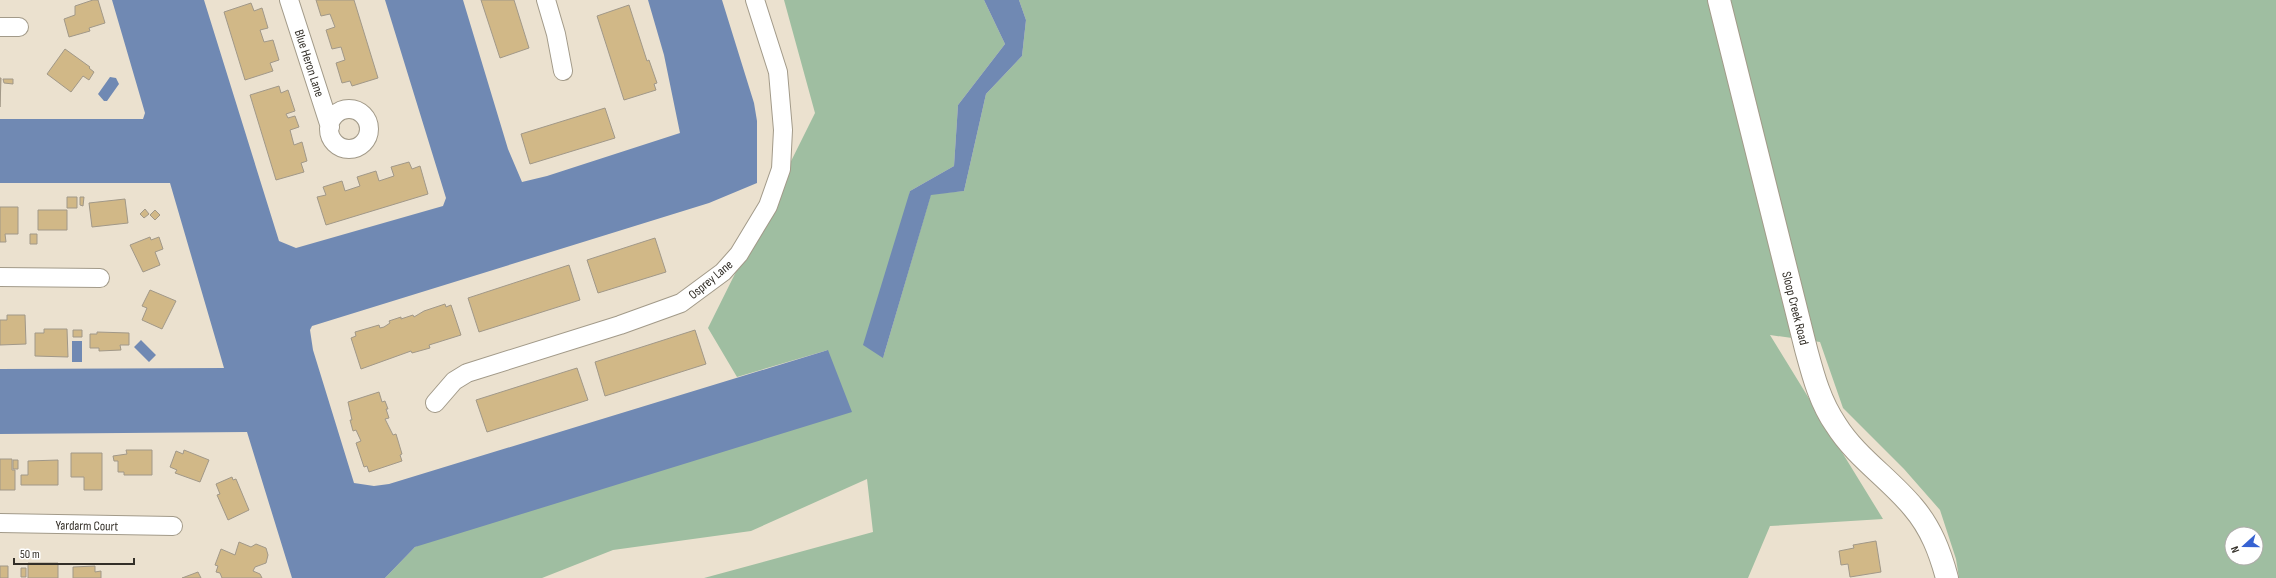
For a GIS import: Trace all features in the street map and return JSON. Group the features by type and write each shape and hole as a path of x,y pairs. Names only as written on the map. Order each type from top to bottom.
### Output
{"street":[{"name":"Blue Heron Lane","path":"289,0 330,126"},
{"path":"546,0 556,34 563,71"},
{"name":"Osprey Lane","path":"435,403 454,381 467,373 620,325 682,303 723,272 739,254 768,206 780,174 784,130 778,72 755,0"},
{"name":"Sloop Creek Road","path":"1719,0 1806,349 1824,404 1836,426 1849,442 1914,507 1935,541 1947,578"},
{"path":"0,27 19,27"},
{"path":"0,277 100,278"},
{"name":"Yardarm Court","path":"0,523 173,526"}],"green space":[{"path":"784,0 984,0 1005,44 958,105 954,166 910,191 883,358 931,194 964,191 986,94 1022,56 1026,20 1019,0 2276,0 2276,578 1959,578 1956,559 1940,510 1904,469 1843,408 1820,342 1770,335 1883,519 1770,526 1748,578 704,578 873,532 867,479 751,531 613,550 542,578 385,578 415,547 828,350 737,377 708,328 815,113"}],"water":[{"path":"112,0 204,0 279,241 296,248 443,206 446,198 385,0 463,0 508,149 522,182 547,176 680,133 664,55 648,0 722,0 754,103 757,121 757,183 709,203 312,326 310,330 313,350 354,483 374,486 389,484 828,350 852,412 415,547 385,578 292,578 247,432 0,434 0,369 224,368 170,183 0,183 0,119 143,119 145,113"},
{"path":"984,0 1019,0 1026,20 1022,56 986,94 964,191 931,195 883,358 863,345 910,191 954,166 958,105 1005,44"},
{"path":"110,77 116,78 119,84 107,101 104,101 98,94"},
{"path":"141,340 156,355 149,362 134,347"},
{"path":"72,341 82,341 82,362 72,362"}],"building":[{"path":"93,0 98,0 105,23 89,28 90,31 69,37 64,19 75,15 75,6"},
{"path":"316,0 354,0 378,78 352,86 350,81 342,83 336,63 345,60 341,47 332,49 326,30 335,27 330,14 321,16"},
{"path":"481,0 514,0 529,48 500,58"},
{"path":"251,3 254,11 262,8 268,28 260,30 264,42 273,40 279,60 270,63 273,71 245,80 224,12"},
{"path":"629,5 647,61 649,60 657,83 654,84 656,90 624,100 597,16"},
{"path":"65,49 90,67 89,68 94,72 89,80 83,76 71,92 47,74"},
{"path":"0,78 1,78 0,107"},
{"path":"3,79 13,79 13,84 4,83"},
{"path":"279,86 281,93 288,90 295,111 286,114 288,118 295,116 299,127 290,130 294,145 302,142 307,161 301,163 304,172 276,180 250,95"},
{"path":"605,108 615,138 530,164 521,134"},
{"path":"409,162 412,169 420,166 428,194 326,225 317,197 326,195 323,187 342,181 345,191 360,186 357,177 376,171 379,181 394,176 391,167"},
{"path":"67,197 77,197 77,208 67,208"},
{"path":"80,197 84,197 83,206 80,205"},
{"path":"125,199 128,223 92,227 89,203"},
{"path":"0,207 18,207 18,234 5,234 6,242 0,242"},
{"path":"145,209 149,214 144,218 140,214"},
{"path":"38,210 67,210 67,230 38,230"},
{"path":"155,210 160,215 155,220 150,215"},
{"path":"30,234 37,234 37,244 30,244"},
{"path":"150,237 151,240 159,237 163,249 155,252 160,265 143,272 130,245"},
{"path":"655,238 666,272 598,293 587,260"},
{"path":"569,265 580,300 479,332 468,298"},
{"path":"150,290 176,301 162,329 142,320 147,308 142,306"},
{"path":"445,304 446,307 451,305 461,335 429,345 430,348 412,353 411,351 361,369 351,338 356,336 355,332 379,325 380,328 384,327 390,323 389,321 413,315 414,317 424,311"},
{"path":"7,315 25,315 26,344 0,345 0,320 7,320"},
{"path":"44,329 67,329 68,357 35,356 35,333 44,333"},
{"path":"73,330 82,330 82,337 73,337"},
{"path":"695,330 706,364 605,396 595,362"},
{"path":"97,332 129,333 129,345 120,345 121,350 99,351 99,348 90,348 90,334 97,334"},
{"path":"577,368 588,400 487,432 476,400"},
{"path":"379,392 382,402 385,401 388,409 386,409 389,418 385,419 393,435 396,434 402,454 400,455 402,461 369,472 367,466 364,467 356,443 361,441 356,430 353,431 348,402"},
{"path":"126,450 152,450 152,475 124,475 124,472 118,472 118,461 114,461 113,456 127,454"},
{"path":"184,450 209,460 200,482 175,473 177,470 170,467 176,451 183,454"},
{"path":"71,453 102,453 102,490 84,490 84,477 71,477"},
{"path":"0,459 12,459 12,470 15,470 15,490 0,490"},
{"path":"13,460 18,460 18,469 13,469"},
{"path":"58,460 58,485 21,485 21,475 28,475 28,461"},
{"path":"232,477 233,480 236,479 249,510 228,520 217,495 220,494 216,484"},
{"path":"1876,541 1881,572 1850,577 1848,564 1841,565 1839,551 1854,548 1853,545"},
{"path":"239,542 251,547 256,544 266,548 268,555 266,563 255,567 253,571 260,574 262,578 222,578 220,573 216,572 218,566 215,565 221,549 235,555"},
{"path":"28,563 58,563 58,578 28,578"},
{"path":"0,566 8,566 8,578 0,578"},
{"path":"95,566 95,572 101,571 101,578 73,578 73,567"},
{"path":"21,568 26,568 26,577 21,577"},
{"path":"198,572 201,578 182,578"}]}
